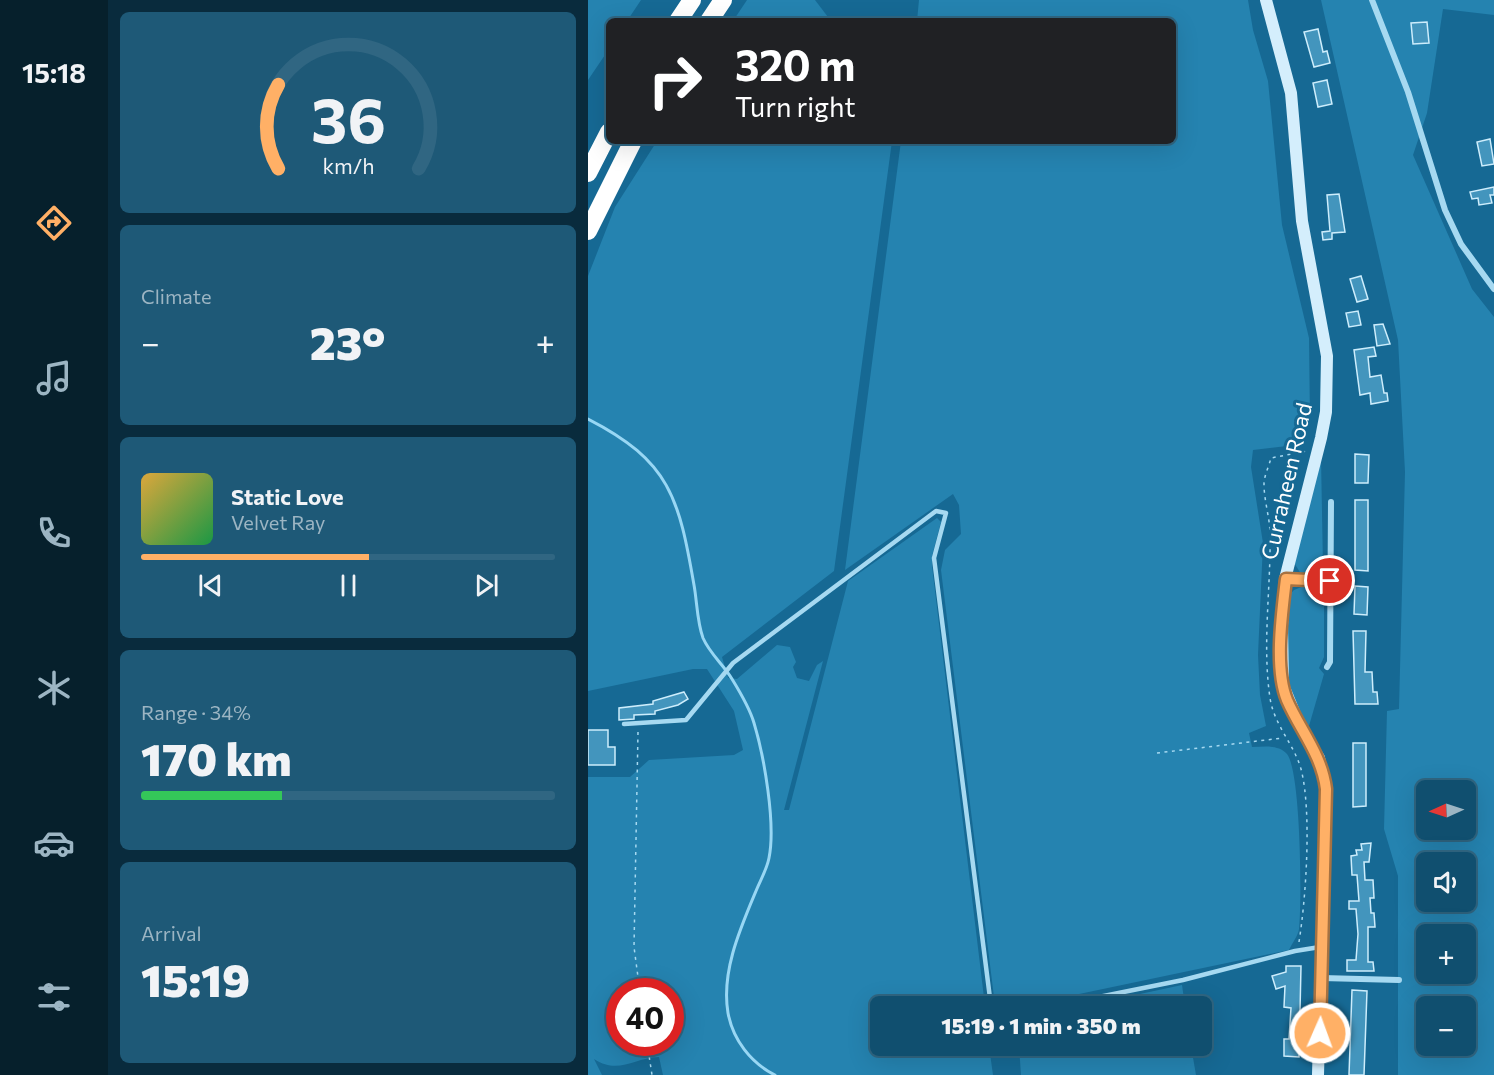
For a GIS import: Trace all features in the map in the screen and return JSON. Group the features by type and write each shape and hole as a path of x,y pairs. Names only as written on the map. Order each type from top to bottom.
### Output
{"highway":[{"path":"680,18 692,0"},
{"path":"711,18 723,0"},
{"path":"588,173 606,138"},
{"path":"588,231 632,144"}],"street":[{"name":"Curraheen Road","path":"1266,0 1291,93 1302,221 1327,356 1326,412 1286,579 1282,626 1283,684 1299,724 1319,758 1326,789 1318,1075"},
{"path":"1372,0 1408,92 1445,210 1461,244 1494,290"},
{"path":"1327,667 1330,662 1331,502"},
{"path":"1286,579 1330,581"},
{"path":"1322,978 1399,980"}],"lane":[{"path":"624,724 686,720 734,663 936,511 946,513 934,558 990,996"},
{"path":"1104,996 1183,980 1323,946"}],"path":[{"path":"638,723 634,947 638,978"},
{"path":"1157,753 1284,738"},
{"path":"649,1056 652,1075"}],"shaded area":[{"path":"588,0 641,0 629,18 606,18 606,53 588,80"},
{"path":"747,0 815,0 829,18 735,18"},
{"path":"919,0 1248,0 1253,30 1268,81 1282,225 1309,338 1310,423 1287,446 1253,450 1251,467 1263,543 1258,655 1260,695 1266,726 1249,733 1252,747 1279,749 1287,754 1292,766 1298,810 1299,929 1289,950 1070,996 994,996 941,570 945,550 961,534 959,505 953,494 845,570 901,144 1176,144 1176,18 917,18"},
{"path":"1321,0 1494,0 1494,15 1443,9 1427,113 1413,155 1472,289 1494,317 1494,1075 1398,1075 1398,876 1384,829 1387,711 1399,709 1405,472 1398,340"},
{"path":"655,144 892,144 834,571 722,657 728,678 737,679 777,645 790,647 796,662 793,667 797,678 809,681 817,665 823,661 784,810 789,810 848,581 937,518 941,522 932,556 932,566 984,996 870,996 870,1056 990,1056 993,1075 663,1075 659,1057 619,1066 603,1064 594,1059 602,1075 588,1075 588,777 630,777 649,760 734,755 743,750 734,711 707,669 693,669 588,691 588,276 615,207"},
{"path":"1321,458 1323,567 1320,574 1301,574 1293,561"},
{"path":"1304,586 1318,588 1324,597 1324,657 1319,668 1324,674 1309,726 1299,716 1292,702 1286,666 1288,596 1294,590"},
{"path":"1182,985 1184,996 1131,996"},
{"path":"1020,1056 1193,1056 1196,1075 1021,1075"}],"building":[{"path":"1427,22 1429,43 1413,44 1411,23"},
{"path":"1318,29 1323,52 1327,51 1330,63 1314,67 1304,32"},
{"path":"1327,80 1332,104 1318,107 1313,83"},
{"path":"1490,139 1494,164 1482,166 1477,142"},
{"path":"1494,187 1494,195 1490,195 1492,203 1479,205 1478,198 1472,199 1470,192"},
{"path":"1339,194 1345,232 1332,233 1332,239 1323,240 1322,232 1330,231 1327,195"},
{"path":"1361,276 1368,299 1357,302 1350,279"},
{"path":"1358,311 1361,325 1349,327 1346,313"},
{"path":"1383,324 1390,344 1377,346 1374,325"},
{"path":"1374,347 1376,356 1368,357 1370,377 1381,375 1388,401 1371,404 1370,393 1360,395 1354,350"},
{"path":"1355,454 1369,455 1368,483 1355,483"},
{"path":"1355,500 1368,500 1368,571 1355,570"},
{"path":"1355,586 1368,587 1367,615 1354,614"},
{"path":"1353,631 1366,631 1365,672 1372,672 1373,692 1377,692 1378,704 1355,704"},
{"path":"684,692 688,699 678,705 655,711 655,714 634,715 634,719 619,720 619,708 653,704 653,701"},
{"path":"588,730 608,730 608,747 615,747 615,765 588,765"},
{"path":"1353,743 1366,743 1366,806 1353,807"},
{"path":"1371,843 1369,862 1364,862 1365,880 1373,880 1374,898 1370,898 1375,927 1368,927 1368,962 1373,962 1374,971 1347,971 1347,960 1356,960 1358,934 1356,909 1349,909 1349,901 1359,901 1357,875 1352,875 1351,856 1357,855 1356,850 1362,850 1361,844"},
{"path":"1286,966 1301,966 1299,1057 1284,1056 1284,1039 1289,1039 1291,1008 1284,1007 1285,986 1276,989 1272,976 1286,972"},
{"path":"1352,990 1367,991 1364,1075 1349,1075"}],"waterway":[{"path":"588,419 637,450 654,467 666,485 683,528 703,638 735,684 754,723 768,790 771,844 767,866 733,951 727,982 727,998 730,1023 744,1050 758,1064 775,1075"}],"route":[{"path":"1320,1033 1326,789 1319,758 1287,698 1281,667 1283,598 1286,579 1330,581"}]}
